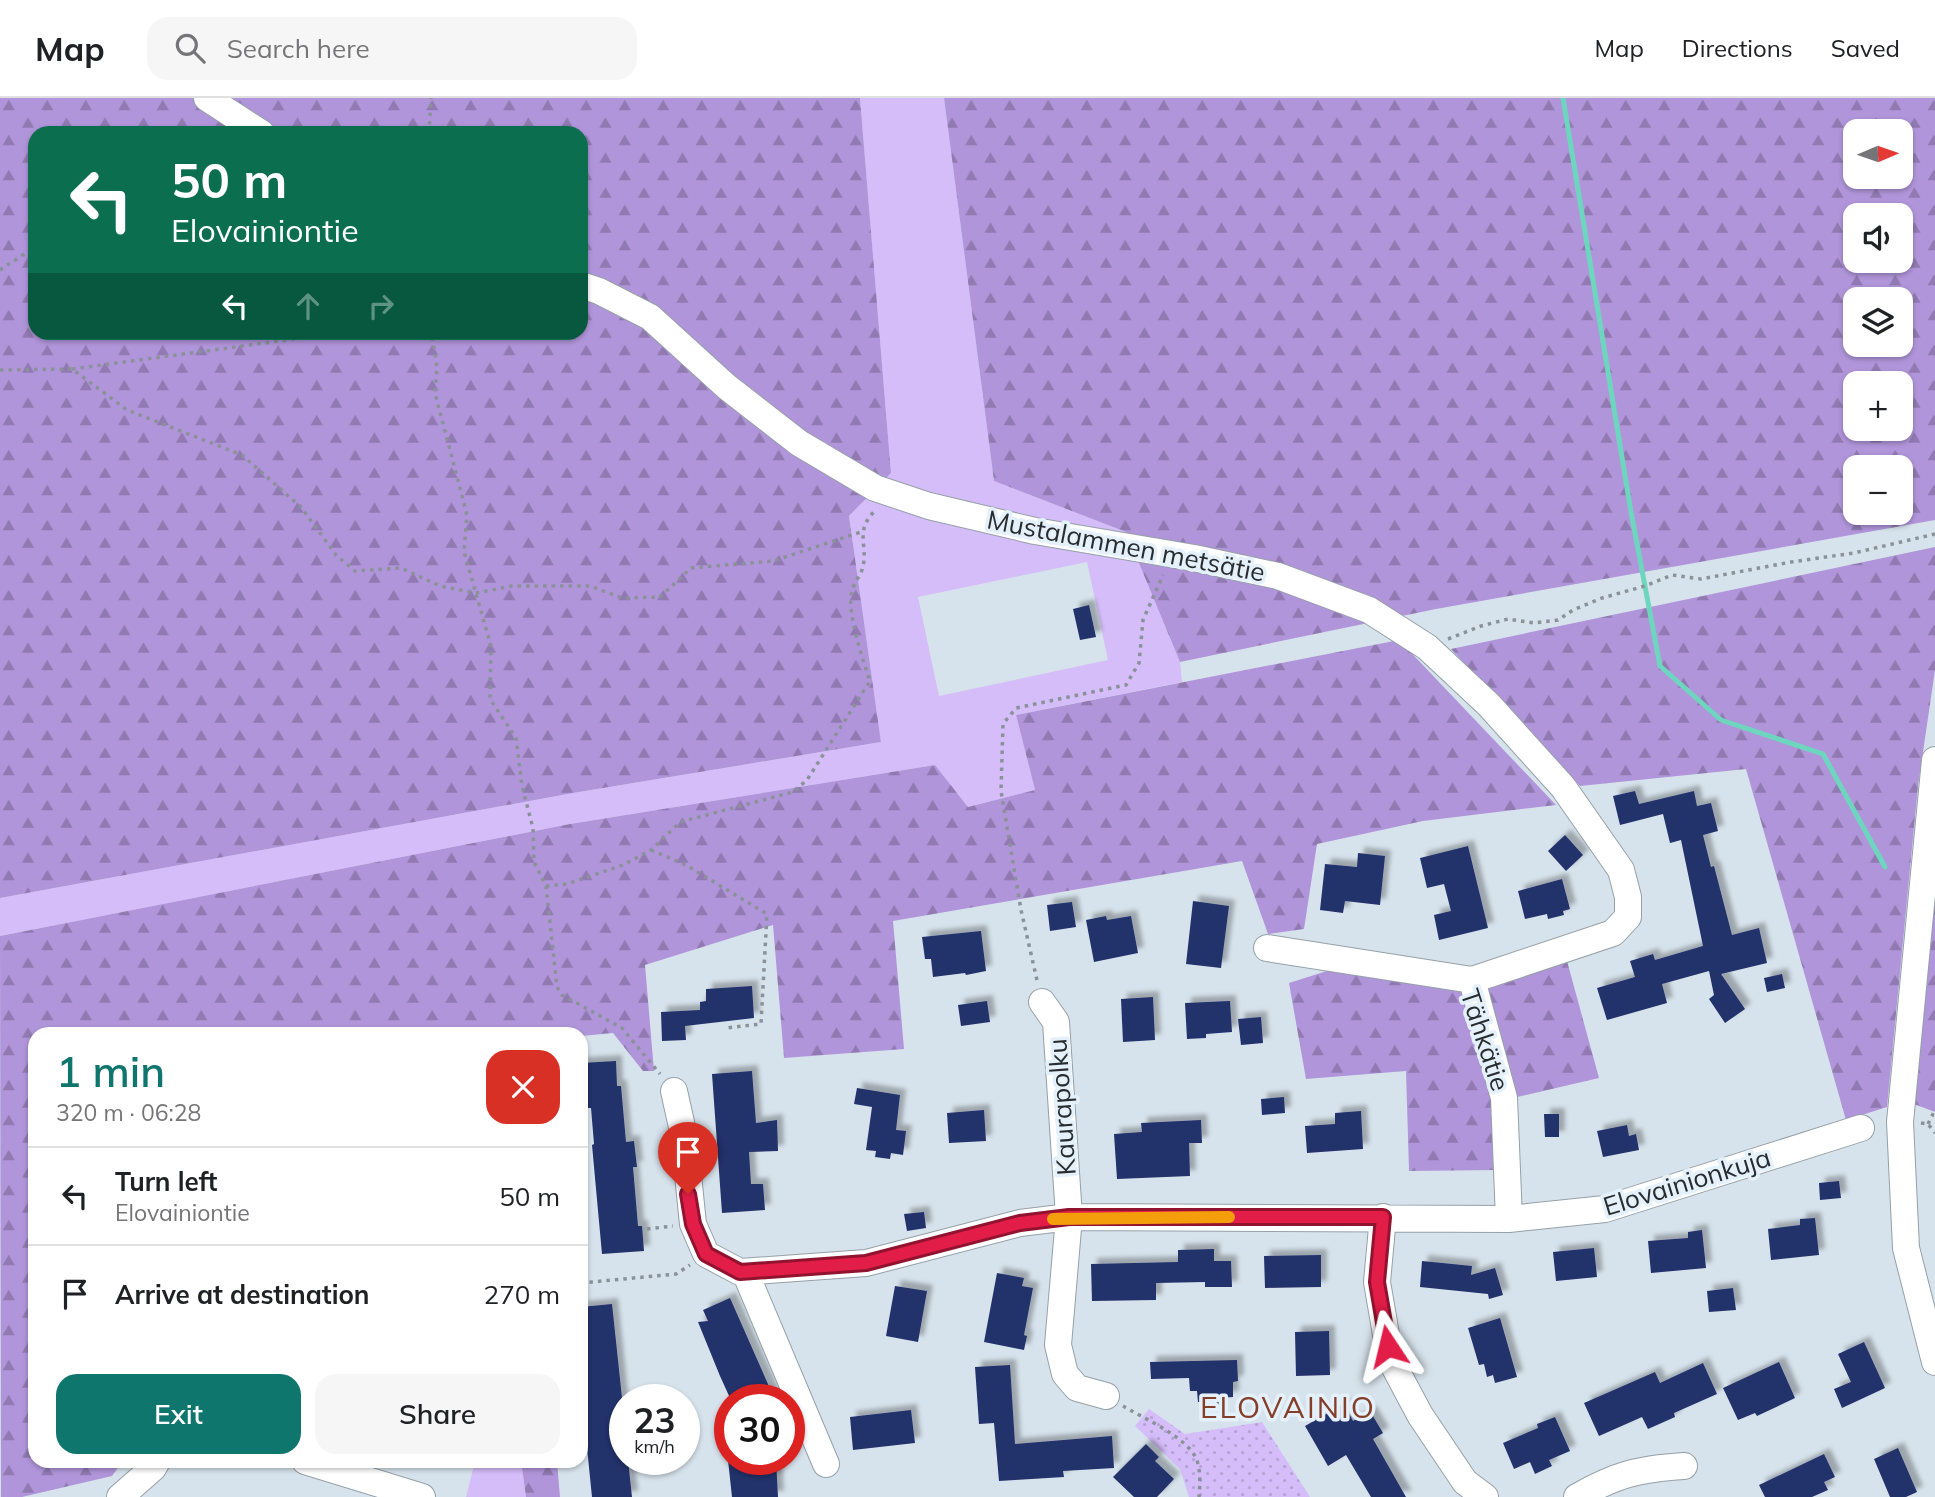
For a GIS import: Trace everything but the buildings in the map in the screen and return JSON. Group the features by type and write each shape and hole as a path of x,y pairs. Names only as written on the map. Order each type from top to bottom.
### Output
{"street":[{"path":"207,98 250,126"},
{"name":"Mustalammen metsätie","path":"588,287 650,317 727,387 799,443 875,488 929,506 1035,531 1172,554 1291,581 1369,610 1427,647 1489,705 1563,787 1621,870 1628,897 1628,918 1613,933 1472,980"},
{"path":"1935,760 1900,1122 1906,1248 1935,1362"},
{"name":"Tähkätie","path":"1267,948 1472,980 1504,1098 1509,1219"},
{"name":"Kaurapolku","path":"1042,1002 1056,1022 1069,1217 1058,1345 1065,1374 1077,1388 1106,1396"},
{"path":"674,1091 684,1136 693,1224 706,1254 745,1272 827,1464"},
{"name":"Elovainionkuja","path":"745,1272 866,1263 1020,1223 1069,1217 1509,1219 1605,1209 1861,1128"},
{"path":"1383,1217 1377,1282 1388,1346 1395,1368 1420,1415 1465,1482 1485,1497"},
{"path":"1577,1497 1604,1481 1643,1468 1684,1465"},
{"path":"120,1497 153,1468"},
{"path":"328,1468 422,1497"}],"path":[{"path":"429,126 431,98"},
{"path":"0,270 28,252"},
{"path":"0,370 72,369 277,340"},
{"path":"433,340 437,368 435,394 467,515 464,552 491,646 491,699 516,738 522,786 533,828 534,862 546,886 557,987 562,995 622,1028 674,1091"},
{"path":"72,369 127,410 242,455 301,507 336,555 355,571 401,568 440,586 476,593 512,586 590,586 622,598 660,597 691,568 773,561 864,531"},
{"path":"546,886 567,884 623,865 651,850 680,822 793,792 807,780 870,681 856,635 851,593 864,565 862,537 869,516 893,494"},
{"path":"1427,647 1481,626 1508,619 1534,623 1558,620 1573,610 1602,598 1672,575 1701,579 1791,562 1854,554 1935,534"},
{"path":"1042,1002 1021,909 1001,791 1003,723 1016,708 1126,685 1139,663 1143,620 1172,554"},
{"path":"651,850 686,865 767,914 761,1024 726,1028"},
{"path":"1928,1124 1935,1110"},
{"path":"588,1282 676,1274 706,1254"},
{"path":"1106,1396 1156,1424 1195,1456 1199,1469 1199,1497"}],"shaded area":[{"path":"860,98 944,98 994,481 1126,532 1180,662 1182,682 1016,715 1035,790 968,807 935,765 570,824 0,936 0,898 573,793 881,742 849,516 891,473","holes":["1087,562 1108,660 939,696 918,597"]},
{"path":"1149,1409 1185,1434 1262,1422 1310,1497 1189,1497 1180,1469 1135,1426"},
{"path":"473,1468 522,1468 526,1497 466,1497"}],"green space":[{"path":"0,98 860,98 891,473 849,516 881,742 573,793 0,898"},
{"path":"944,98 1935,98 1935,520 1913,524 1913,455 1843,455 1843,525 1907,525 1436,609 1180,662 1126,532 994,481"},
{"path":"1935,547 1935,670 1918,786 1887,1107 1846,1120 1746,769 1580,786 1451,649"},
{"path":"1399,640 1556,805 1423,821 1317,844 1304,929 1268,934 1242,861 893,921 904,1049 784,1058 773,925 645,965 654,1071 643,1071 613,1033 588,1035 588,1027 28,1027 28,1468 118,1468 112,1476 22,1497 1,1497 0,936 570,824 935,765 968,807 1035,790 1016,715"},
{"path":"1935,860 1935,1112 1914,1104"},
{"path":"1567,961 1599,1078 1517,1097 1485,988"},
{"path":"1330,970 1462,989 1496,1100 1498,1170 1409,1171 1406,1071 1306,1079 1289,983"},
{"path":"522,1468 558,1468 560,1497 526,1497"}],"waterway":[{"path":"1563,98 1631,512 1660,666 1721,720 1823,754 1885,867"}],"slow traffic":[{"path":"1053,1219 1229,1217"}],"district":[{"name":"ELOVAINIO","path":"1288,1408"}],"route":[{"path":"688,1194 693,1224 706,1254 740,1272 866,1263 1020,1223 1069,1217 1383,1217 1377,1282 1388,1346"}]}
